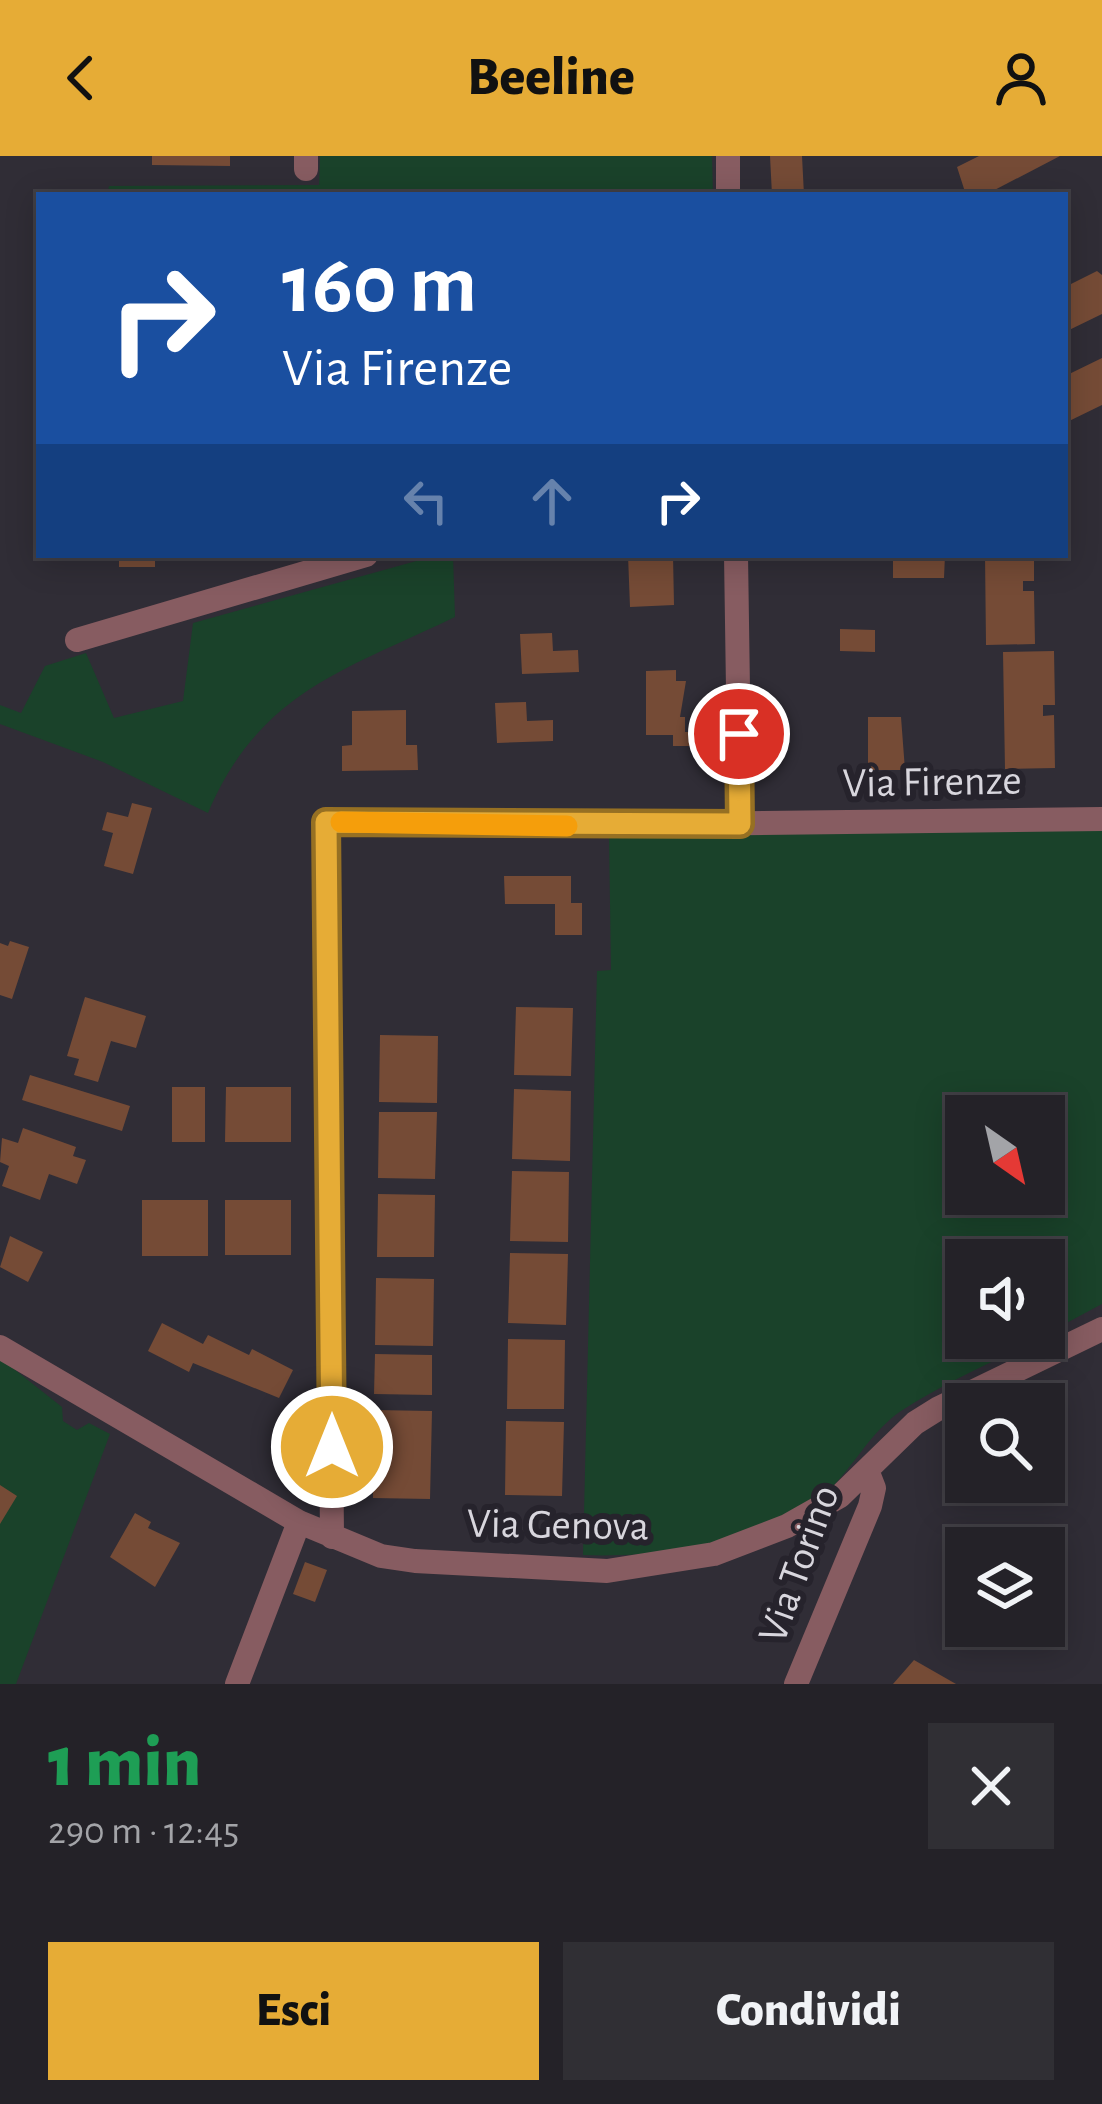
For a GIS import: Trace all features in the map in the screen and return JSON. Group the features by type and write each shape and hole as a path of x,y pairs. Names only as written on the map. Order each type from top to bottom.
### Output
{"street":[{"path":"728,156 728,192"},
{"path":"77,640 302,564 345,558"},
{"path":"736,558 740,824"},
{"name":"Via Firenze","path":"332,1537 326,822 740,824 1102,819"},
{"name":"Via Genova","path":"0,1347 298,1522 381,1556 638,1570 714,1554 787,1526 839,1496 915,1423 1102,1329"},
{"name":"Via Torino","path":"796,1684 869,1506 874,1488 867,1470"},
{"path":"237,1684 298,1522"}],"green space":[{"path":"320,156 712,156 713,192 108,192 109,186 319,185"},
{"path":"427,558 453,558 455,617 342,670 280,712 229,772 208,813 103,762 0,724 0,705 21,713 45,666 86,653 114,718 183,701 193,623"},
{"path":"1102,830 1102,1304 1065,1324 1065,1239 945,1239 945,1359 997,1359 945,1383 901,1411 827,1492 774,1524 677,1550 583,1555 597,971 611,970 609,836"},
{"path":"0,1358 62,1407 63,1421 77,1430 89,1423 110,1434 16,1684 0,1684"}],"building":[{"path":"152,156 230,156 230,166 152,165"},
{"path":"770,156 802,156 804,192 772,192"},
{"path":"979,156 1060,156 991,192 965,192 957,167"},
{"path":"1097,271 1102,275 1102,314 1068,331 1068,286"},
{"path":"1102,358 1102,405 1068,422 1068,375"},
{"path":"119,558 155,558 155,567 119,567"},
{"path":"628,558 673,558 674,605 630,607"},
{"path":"893,558 945,558 944,578 893,578"},
{"path":"985,558 1034,558 1034,581 1023,581 1023,591 1034,591 1035,644 986,645"},
{"path":"840,629 875,630 875,652 840,651"},
{"path":"552,633 553,651 578,650 579,672 522,674 520,634"},
{"path":"1054,651 1055,705 1043,705 1043,716 1054,715 1055,768 1005,769 1003,652"},
{"path":"676,670 676,681 686,681 680,717 685,717 685,732 693,732 693,746 673,746 673,735 646,735 646,671"},
{"path":"526,702 527,721 553,720 553,741 497,743 495,703"},
{"path":"406,710 406,745 417,745 418,770 342,771 342,746 352,745 352,711"},
{"path":"868,717 901,717 905,770 868,770"},
{"path":"132,803 152,808 133,874 104,866 113,833 102,830 107,812 128,817"},
{"path":"504,876 571,876 571,903 582,903 582,935 555,935 555,904 505,904"},
{"path":"10,941 29,947 12,999 0,995 0,943 8,946"},
{"path":"85,997 146,1016 136,1048 111,1041 98,1082 74,1075 79,1059 67,1056"},
{"path":"516,1007 573,1008 571,1076 514,1075"},
{"path":"380,1035 438,1036 437,1103 379,1102"},
{"path":"30,1075 130,1106 122,1131 22,1100"},
{"path":"172,1087 205,1087 205,1142 172,1142"},
{"path":"226,1087 291,1087 291,1142 225,1142"},
{"path":"514,1089 571,1091 570,1161 512,1159"},
{"path":"379,1112 437,1112 435,1179 378,1178"},
{"path":"23,1128 76,1147 73,1156 86,1160 77,1184 49,1174 40,1200 2,1186 9,1166 0,1162 2,1138 18,1143"},
{"path":"512,1171 569,1172 568,1242 510,1241"},
{"path":"378,1194 435,1195 434,1257 377,1257"},
{"path":"142,1200 208,1200 208,1256 142,1256"},
{"path":"225,1200 291,1200 291,1255 225,1255"},
{"path":"10,1236 43,1252 28,1282 0,1267"},
{"path":"510,1253 568,1254 566,1325 508,1323"},
{"path":"376,1278 434,1279 433,1346 375,1345"},
{"path":"162,1323 203,1344 208,1335 249,1355 252,1349 293,1370 279,1398 193,1363 189,1372 148,1351"},
{"path":"508,1339 565,1340 564,1409 507,1409"},
{"path":"375,1354 432,1355 432,1395 374,1394"},
{"path":"374,1410 432,1411 430,1499 373,1498"},
{"path":"506,1421 564,1422 562,1496 505,1495"},
{"path":"0,1485 17,1496 0,1524"},
{"path":"135,1513 151,1522 148,1528 180,1543 155,1587 110,1557"},
{"path":"305,1562 327,1570 315,1602 293,1594"},
{"path":"914,1660 956,1684 893,1684"}],"slow traffic":[{"path":"341,822 567,826"}],"route":[{"path":"332,1447 332,996 326,822 740,824 739,734"}]}
